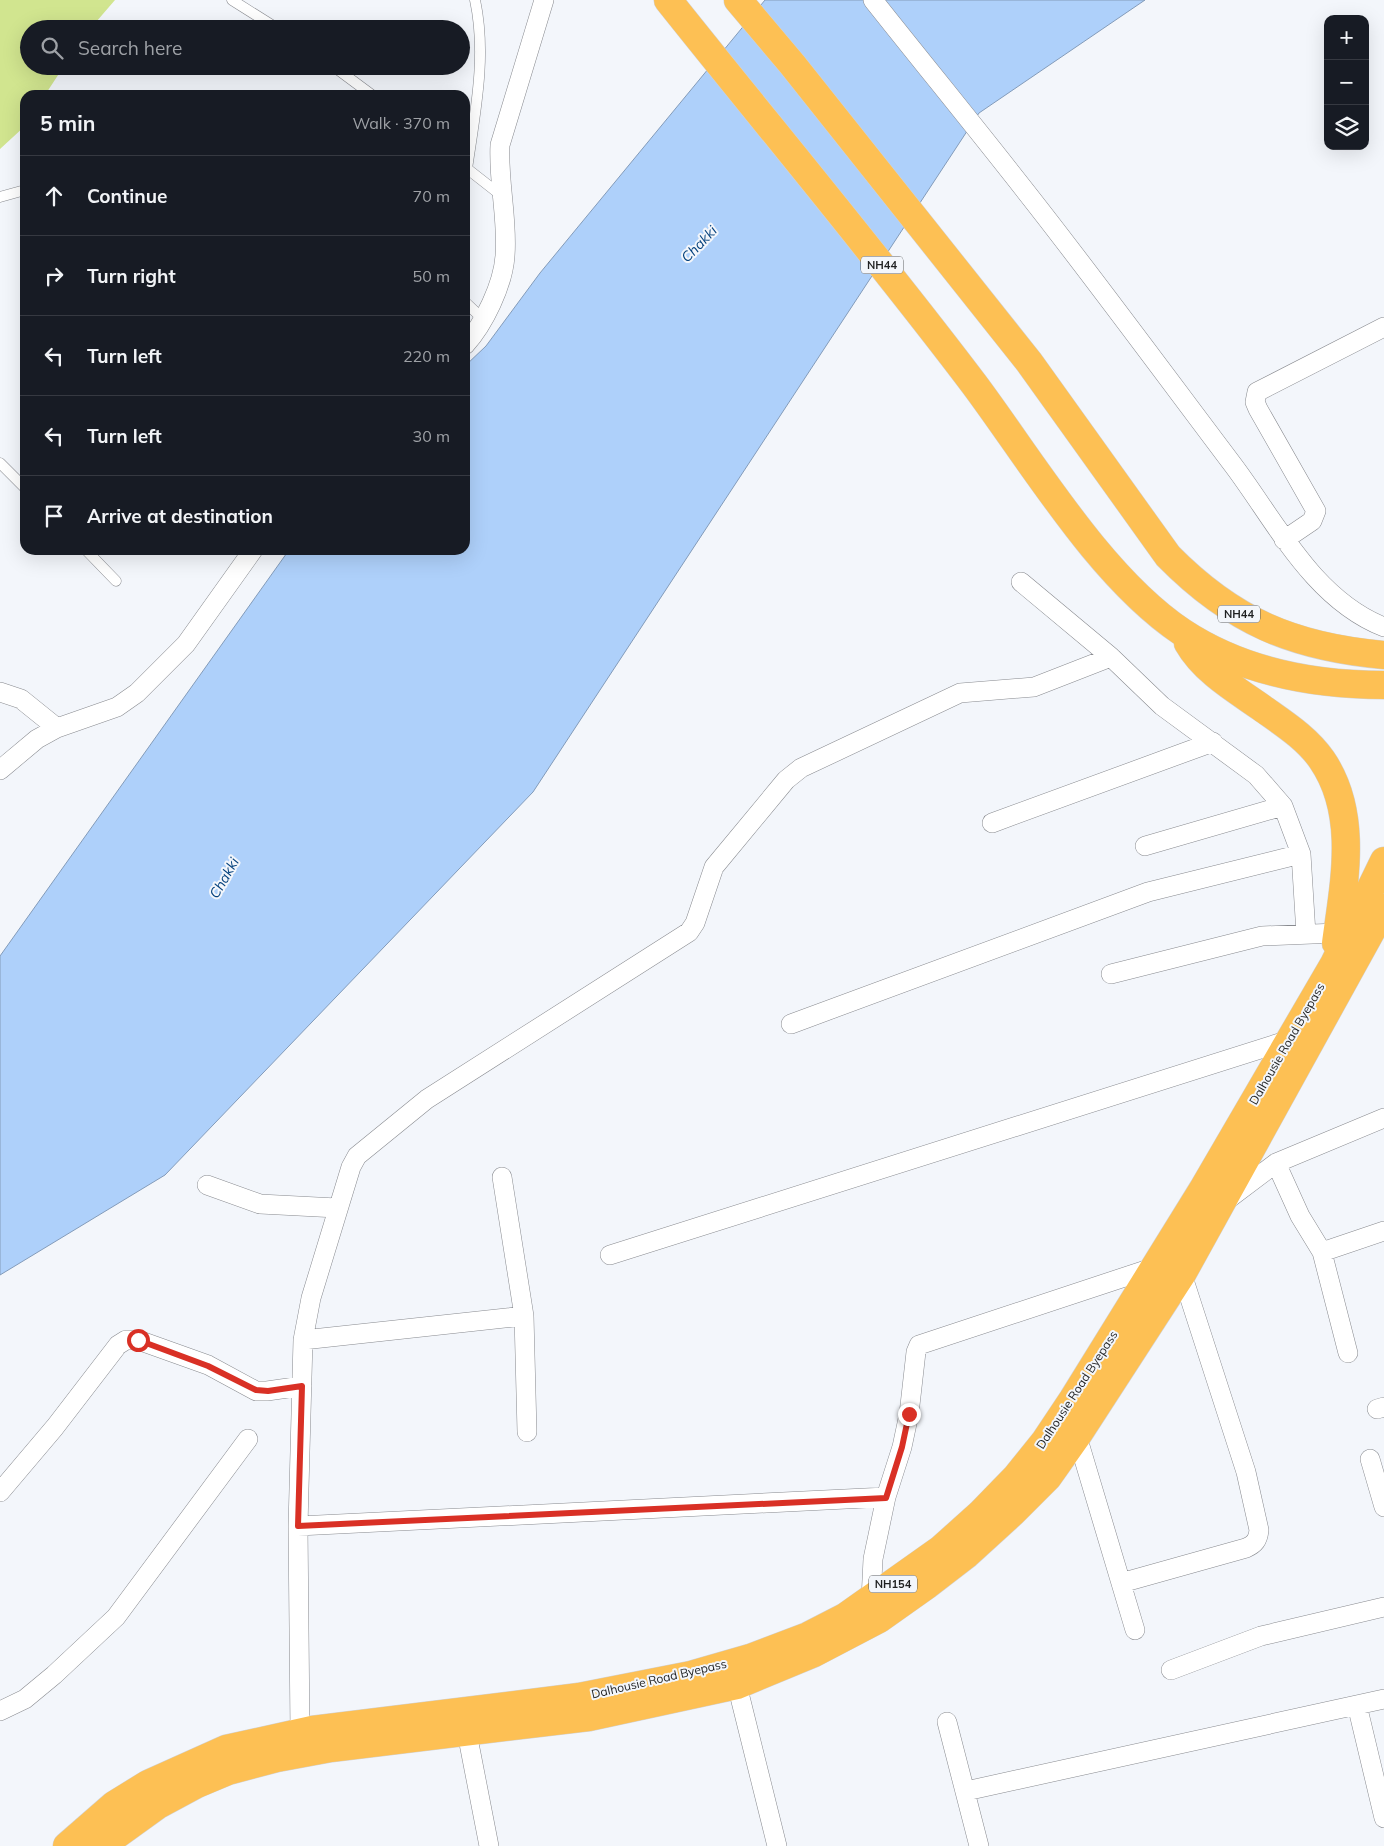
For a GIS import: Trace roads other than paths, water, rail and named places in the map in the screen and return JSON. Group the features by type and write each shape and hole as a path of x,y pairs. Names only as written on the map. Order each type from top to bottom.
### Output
{"highway":[{"name":"NH44","path":"668,0 875,255 974,384 1087,538 1124,580 1181,631 1237,662 1264,670 1340,683 1384,685"},
{"name":"NH44","path":"738,0 792,64 1029,362 1131,507 1168,556 1193,582 1247,619 1320,646 1384,655"},
{"path":"1181,631 1204,664 1224,682 1299,736 1322,760 1334,783 1342,810 1346,865 1334,964"},
{"name":"Dalhousie Road Byepass","path":"66,1846 114,1805 184,1767 226,1749 300,1732 579,1697 691,1675 750,1658 808,1636 872,1600 941,1549 980,1514 1016,1477 1045,1441 1170,1270 1289,1040 1334,964 1384,861"},
{"name":"NH154","path":"101,1846 158,1805 197,1784 228,1772 277,1758 331,1748 467,1733 588,1716 737,1685 814,1653 879,1618 927,1585 966,1555 1012,1513 1048,1477 1078,1436 1170,1270 1222,1203 1384,908"}],"street":[{"path":"470,339 484,320 505,258 499,166 500,145 544,0"},
{"path":"873,0 1068,245 1240,474 1284,540 1321,583 1353,611 1384,627"},
{"path":"1284,540 1312,521 1316,511 1258,409 1255,402 1257,392 1384,327"},
{"path":"0,770 37,739 57,728 117,707 137,693 186,644 249,555"},
{"path":"1021,582 1111,657 1162,706 1256,775 1282,806 1301,854 1306,934"},
{"path":"300,1732 298,1526 303,1340 311,1298 346,1177 357,1156 409,1112 689,932 695,923 714,867 786,780 801,768 960,693 1034,686 1111,657"},
{"path":"0,692 21,699 57,728"},
{"path":"992,823 1212,742"},
{"path":"1145,846 1282,806"},
{"path":"791,1024 1148,892 1301,854"},
{"path":"1111,974 1262,936 1337,933"},
{"path":"610,1255 1289,1040"},
{"path":"1222,1203 1276,1163 1384,1118"},
{"path":"1276,1163 1300,1216 1322,1252 1348,1354"},
{"path":"502,1177 524,1316 527,1432"},
{"path":"207,1185 260,1204 337,1208"},
{"path":"1322,1252 1384,1232"},
{"path":"872,1600 874,1559 886,1498 902,1447 909,1414 916,1352 919,1345 1170,1270 1246,1472 1259,1530 1258,1538 1256,1542 1246,1548 1121,1583"},
{"path":"303,1340 524,1316"},
{"path":"0,1492 55,1427 118,1345 126,1340 138,1340 208,1366 256,1390 268,1391 302,1386"},
{"path":"1078,1436 1134,1630"},
{"path":"0,1712 24,1699 54,1675 116,1617 248,1439"},
{"path":"1370,1459 1384,1507"},
{"path":"298,1526 886,1498"},
{"path":"1171,1670 1262,1636 1384,1607"},
{"path":"737,1685 777,1846"},
{"path":"966,1791 1384,1699"},
{"path":"1357,1705 1384,1818"},
{"path":"947,1722 979,1846"},
{"path":"467,1733 489,1846"}],"lane":[{"path":"232,0 264,20"},
{"path":"470,137 480,59 476,0"},
{"path":"345,75 365,90"},
{"path":"470,171 502,197"},
{"path":"0,197 20,191"},
{"path":"470,307 484,320"},
{"path":"0,463 20,483"},
{"path":"91,555 116,580"}],"water":[{"name":"Chakki","path":"765,0 1145,0 979,113 533,792 165,1175 0,1275 0,956 285,555 470,555 470,361 486,346 540,273"}]}
